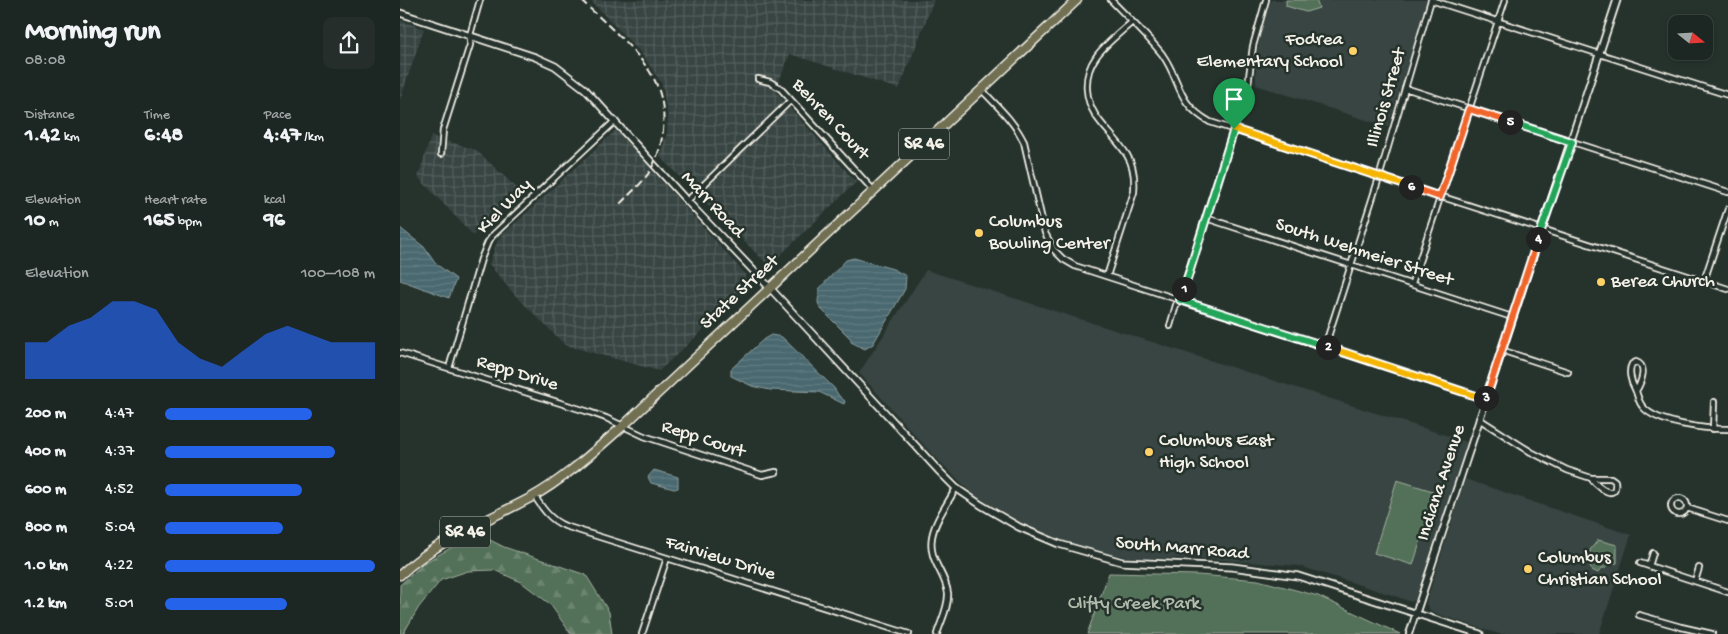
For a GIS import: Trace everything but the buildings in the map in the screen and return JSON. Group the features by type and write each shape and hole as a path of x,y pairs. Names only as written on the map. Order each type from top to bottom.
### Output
{"highway":[{"name":"State Street","path":"400,575 436,547 534,496 577,467 1077,0"}],"street":[{"path":"441,154 444,130 470,45 470,36 480,0"},
{"path":"1111,0 1162,54 1184,100 1197,114 1210,122 1728,289"},
{"path":"1170,326 1176,305 1180,300 1248,85 1253,46 1266,0"},
{"path":"1432,0 1728,95"},
{"name":"Illinois Street","path":"1325,346 1379,177 1432,0"},
{"path":"1412,284 1504,0"},
{"name":"Indiana Avenue","path":"1409,634 1501,350 1572,142 1617,0"},
{"name":"Marr Road","path":"400,13 535,57 555,66 585,89 687,201 956,488"},
{"path":"1107,276 1134,192 1135,180 1127,154 1090,108 1086,83 1089,69 1096,56 1132,22"},
{"name":"Behren Court","path":"758,79 770,82 780,88 874,191"},
{"path":"1405,88 1728,192"},
{"path":"982,90 1013,123 1024,142 1045,233 1054,250 1063,259 1075,266 1485,399"},
{"path":"687,201 791,100"},
{"name":"Kiel Way","path":"449,368 488,242 493,235 615,121"},
{"path":"1704,281 1728,209"},
{"name":"South Wehmeier Street","path":"1206,218 1512,317"},
{"path":"1501,350 1568,372"},
{"name":"Repp Drive","path":"400,353 586,411 623,426"},
{"path":"1636,391 1643,374 1642,366 1636,362 1630,368 1632,386 1644,409 1655,416 1696,427 1728,429"},
{"path":"1713,428 1714,402"},
{"path":"1479,419 1531,452 1566,470 1591,478 1611,478 1615,481 1616,487 1608,492 1602,490 1591,478"},
{"name":"Repp Court","path":"623,426 644,436 762,475 776,472"},
{"path":"937,634 946,605 948,591 934,562 932,538 935,526 956,488"},
{"name":"South Marr Road","path":"956,488 1019,527 1059,544 1122,562 1232,567 1298,576 1480,634"},
{"name":"Fairview Drive","path":"534,496 546,514 558,524 909,634"},
{"path":"1687,508 1728,521"},
{"path":"1648,566 1653,553"},
{"path":"642,634 667,558"},
{"path":"1640,563 1728,592"},
{"path":"1695,580 1700,568"},
{"path":"1639,615 1712,634"}],"shaded area":[{"path":"590,0 934,0 899,89 790,54 775,91 856,182 769,266 660,157 667,133 668,117 662,84 641,53"},
{"name":"Fodrea Elementary School","path":"1271,0 1428,0 1388,127 1256,85 1256,61 1261,31"},
{"path":"400,20 424,29 400,100"},
{"path":"616,130 745,274 745,291 659,371 565,345 512,292 489,264 498,239"},
{"path":"431,136 476,150 520,191 473,235 418,177"},
{"name":"Columbus East High School","path":"926,270 1467,442 1417,599 1411,602 1299,566 1194,558 1139,559 1109,554 1068,543 1019,522 974,495 931,453 859,373"},
{"name":"Columbus Christian School","path":"1465,479 1631,535 1599,634 1499,634 1431,612 1426,603"}],"green space":[{"path":"1286,0 1316,0 1319,8 1306,12 1286,6"},
{"path":"1397,480 1436,492 1413,565 1374,553"},
{"path":"484,537 504,547 586,575 609,612 612,634 571,634 550,604 521,582 494,570 468,571 441,580 419,607 403,634 400,634 400,585 424,563 456,545"},
{"path":"1598,540 1617,545 1617,563 1602,568 1598,573 1592,570 1589,564 1591,558 1590,550"},
{"name":"Clifty Creek Park","path":"1109,573 1198,575 1258,580 1318,596 1400,634 1087,634"}],"water":[{"path":"400,228 424,247 435,263 456,279 449,298 400,280"},
{"path":"854,258 893,269 906,276 905,289 873,344 865,349 851,342 851,339 821,309 818,303 819,289 846,260"},
{"path":"771,335 782,337 834,388 845,401 844,404 819,392 770,390 752,386 731,376 731,369"},
{"path":"654,470 678,477 678,488 674,489 651,483 648,477"}],"railway":[{"path":"581,0 618,34 643,62 656,83 663,108 664,121 656,160 643,180 619,205"}],"place":[{"name":"Fodrea Elementary School","path":"1353,51"},
{"name":"Columbus Bowling Center","path":"979,233"},
{"name":"Berea Church","path":"1601,282"},
{"name":"Columbus East High School","path":"1149,452"},
{"name":"Columbus Christian School","path":"1528,569"}],"route":[{"path":"1469,109 1572,142 1485,399 1180,300 1234,129 1440,197 1469,109"}]}
